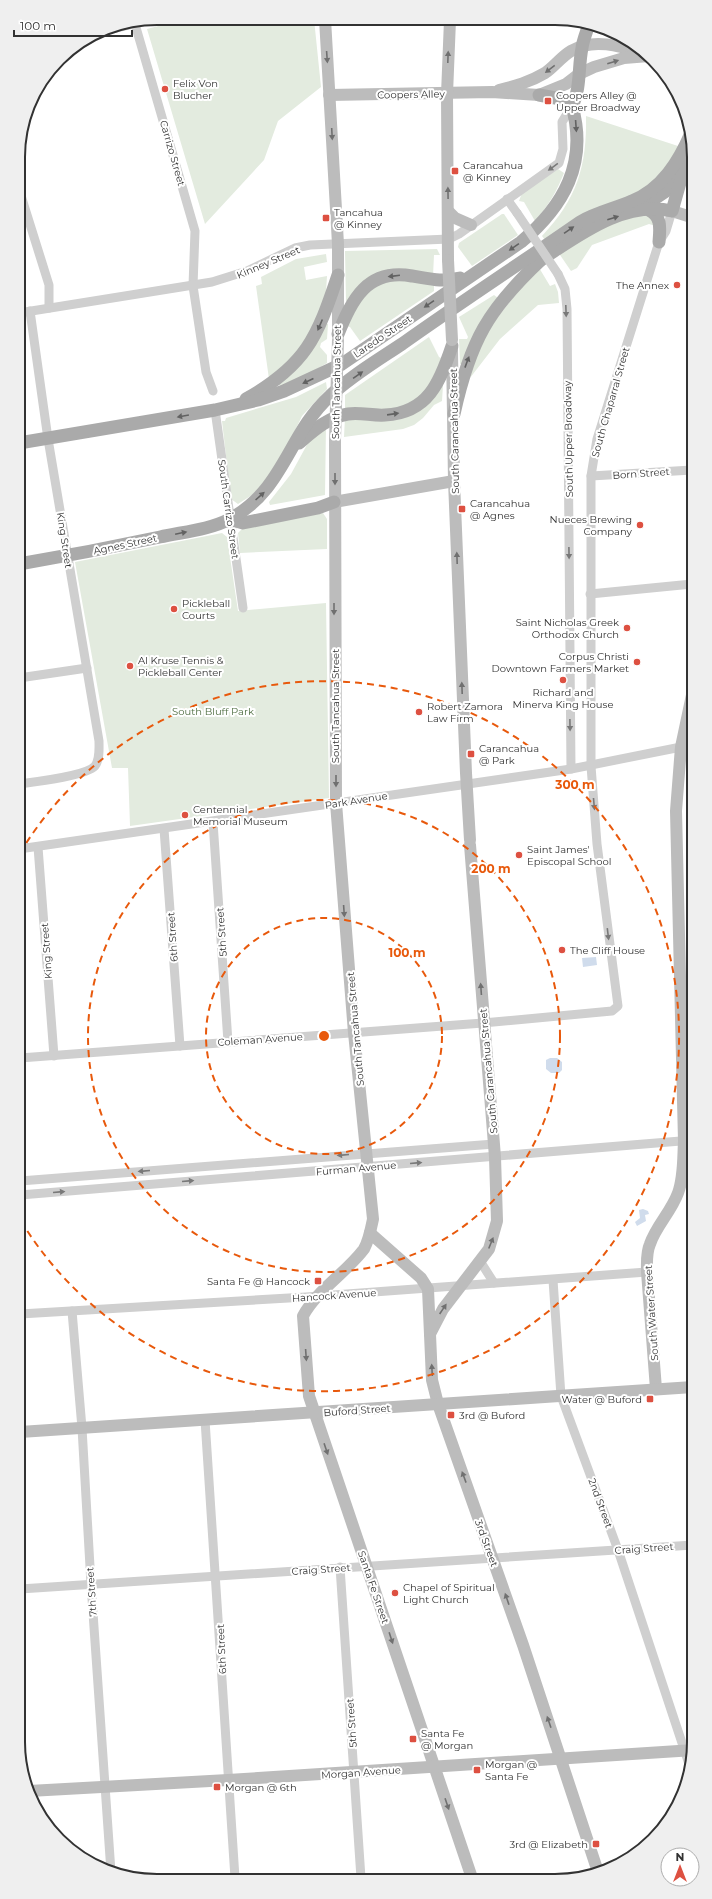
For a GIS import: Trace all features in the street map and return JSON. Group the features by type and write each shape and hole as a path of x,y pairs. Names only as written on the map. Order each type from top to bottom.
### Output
{"main road":[{"name":"South Tancahua Street","path":"319,1296 364,1248 370,1233 373,1219 354,1033 336,803 334,502 338,337 338,244 325,25"},
{"name":"South Carancahua Street","path":"450,25 447,94 449,212 448,260 454,414 454,482 466,783 483,1023 495,1157 497,1221 489,1249 461,1286"},
{"name":"Laredo Street","path":"25,442 232,407 284,392 328,372 473,275 533,232 545,220 562,196 574,166 577,151 576,120 572,106 579,74 582,46 588,30"},
{"name":"Coopers Alley","path":"492,92 527,82 546,72 571,51 582,46 601,44 631,49"},
{"name":"Coopers Alley","path":"329,95 492,92 539,95 566,84 579,74 594,67 624,58 639,56"},
{"path":"539,95 557,98 572,106"},
{"path":"229,519 264,492 275,480 312,415 331,394 585,219 633,201 649,192 673,168 686,143"},
{"path":"672,211 687,158"},
{"path":"634,212 666,191 675,182 685,166"},
{"path":"416,334 472,304 600,223 634,212 649,210 672,211 687,216"},
{"path":"649,210 658,217 659,242"},
{"path":"449,212 455,218 471,225"},
{"path":"454,414 465,370 484,326 508,292 543,258"},
{"path":"232,407 284,374 308,347 318,330 338,275"},
{"path":"338,337 352,301 364,289 377,280 399,275 438,281 453,280 473,275"},
{"path":"294,447 320,426 335,418 348,414 397,414 420,404 431,394 438,384 452,343"},
{"path":"229,519 243,523 318,508 334,502 454,482"},
{"name":"Agnes Street","path":"25,563 68,556 201,528 229,519"},
{"name":"South Water Street","path":"687,747 676,811 687,1089"},
{"name":"South Water Street","path":"656,1389 647,1272 650,1244 671,1209 678,1192 687,1149"},
{"path":"370,1233 421,1278 428,1289 430,1335"},
{"name":"3rd Street","path":"461,1286 443,1309 430,1335 432,1380 438,1404 562,1759 596,1867"},
{"path":"303,1316 319,1296"},
{"name":"Santa Fe Street","path":"303,1316 309,1396 313,1412 471,1874"},
{"name":"Buford Street","path":"25,1432 687,1387"},
{"name":"Morgan Avenue","path":"35,1791 228,1780 687,1750"}],"street":[{"name":"Carrizo Street","path":"136,27 195,230 193,286"},
{"name":"Kinney Street","path":"25,312 193,286 231,277 295,248 310,245 449,239 559,163 563,149 562,122 572,106"},
{"name":"South Upper Broadway","path":"507,199 558,274 564,289 566,309 571,769"},
{"path":"25,208 49,285 49,308"},
{"name":"South Chaparral Street","path":"618,1006 618,995 607,928 590,766 591,476 597,439 659,242 666,231 672,211"},
{"path":"193,286 206,372 213,391"},
{"name":"King Street","path":"25,783 77,774 94,767 97,761 99,741 48,439 30,311"},
{"name":"South Carrizo Street","path":"215,410 229,519 244,608"},
{"name":"Born Street","path":"591,476 687,470"},
{"path":"590,594 687,584"},
{"path":"25,677 87,668"},
{"name":"Park Avenue","path":"25,848 571,769 687,747"},
{"name":"5th Street","path":"213,822 228,1042"},
{"name":"6th Street","path":"164,829 180,1046"},
{"name":"King Street","path":"38,846 54,1056"},
{"name":"Coleman Avenue","path":"25,1058 483,1023 612,1011 618,1006"},
{"name":"Furman Avenue","path":"25,1195 687,1140"},
{"name":"Furman Avenue","path":"25,1181 494,1144"},
{"path":"218,1165 218,1179"},
{"path":"84,1175 85,1190"},
{"path":"480,1261 494,1283"},
{"name":"Hancock Avenue","path":"25,1314 296,1298 647,1272"},
{"name":"2nd Street","path":"553,1280 561,1396 618,1550 687,1744"},
{"path":"296,1298 303,1316"},
{"name":"7th Street","path":"72,1311 82,1428 111,1865"},
{"name":"6th Street","path":"205,1420 235,1874"},
{"name":"Craig Street","path":"25,1589 366,1565 687,1545"},
{"name":"5th Street","path":"340,1567 361,1874"}],"green space":[{"path":"162,25 315,25 321,87 278,121 264,160 205,224 147,29"},
{"path":"586,116 678,146 672,161 644,190 545,240 542,236 564,209 578,181 584,151"},
{"path":"558,169 564,173 561,180 548,204 535,221 524,202 519,201 522,193"},
{"path":"645,213 651,215 656,226 649,224 592,245 577,268 571,271 558,252 598,226"},
{"path":"504,214 518,235 472,266 458,247 459,243"},
{"path":"437,249 440,255 434,255 433,276 398,271 346,301 345,251"},
{"path":"326,254 327,262 304,267 306,280 327,276 326,292 321,312 299,351 269,379 256,286 262,284 261,277 296,259"},
{"path":"538,266 550,286 555,284 558,292 559,303 538,305 500,339 470,378 480,340"},
{"path":"390,279 434,283 434,291 360,341 350,327 346,326 358,297"},
{"path":"494,295 498,298 462,364 460,364 459,339 467,339 468,337 459,317"},
{"path":"325,323 328,324 327,339 321,343 320,347 327,355 327,363 308,374 280,386 278,383"},
{"path":"429,337 439,357 441,358 432,383 421,397 407,406 393,411 345,410 345,395"},
{"path":"326,382 327,389 302,416 286,449 265,481 252,495 238,504 231,499 222,421 225,421 226,418 296,397"},
{"path":"443,385 442,401 434,405 423,418 414,425 403,429 344,437 345,417 394,417"},
{"path":"326,425 325,495 270,505 269,502 291,474 309,441"},
{"path":"323,513 327,519 327,549 240,553 238,533 244,527"},
{"name":"South Bluff Park","path":"222,533 227,537 238,611 326,603 329,798 130,826 128,768 112,768 75,562"}],"water":[{"path":"596,957 597,965 583,967 582,958"},
{"path":"550,1058 557,1058 562,1062 562,1070 559,1073 551,1073 546,1069 546,1060"},
{"path":"643,1209 648,1211 649,1214 645,1215 646,1221 637,1226 635,1222 640,1218 639,1210"}],"place":[{"name":"Felix Von Blucher","path":"165,89"},
{"name":"Coopers Alley @ Upper Broadway","path":"548,101"},
{"name":"Carancahua @ Kinney","path":"455,171"},
{"name":"Tancahua @ Kinney","path":"326,218"},
{"name":"The Annex","path":"677,285"},
{"name":"Carancahua @ Agnes","path":"462,509"},
{"name":"Nueces Brewing Company","path":"640,525"},
{"name":"Pickleball Courts","path":"174,609"},
{"name":"Saint Nicholas Greek Orthodox Church","path":"627,628"},
{"name":"Corpus Christi Downtown Farmers Market","path":"637,662"},
{"name":"Al Kruse Tennis & Pickleball Center","path":"130,666"},
{"name":"Richard and Minerva King House","path":"563,680"},
{"name":"Robert Zamora Law Firm","path":"419,712"},
{"name":"Carancahua @ Park","path":"471,754"},
{"name":"Centennial Memorial Museum","path":"185,815"},
{"name":"Saint James' Episcopal School","path":"519,855"},
{"name":"The Cliff House","path":"562,950"},
{"name":"Santa Fe @ Hancock","path":"318,1281"},
{"name":"Water @ Buford","path":"650,1399"},
{"name":"3rd @ Buford","path":"451,1415"},
{"name":"Chapel of Spiritual Light Church","path":"395,1593"},
{"name":"Santa Fe @ Morgan","path":"413,1739"},
{"name":"Morgan @ Santa Fe","path":"477,1770"},
{"name":"Morgan @ 6th","path":"217,1787"},
{"name":"3rd @ Elizabeth","path":"596,1844"}]}
